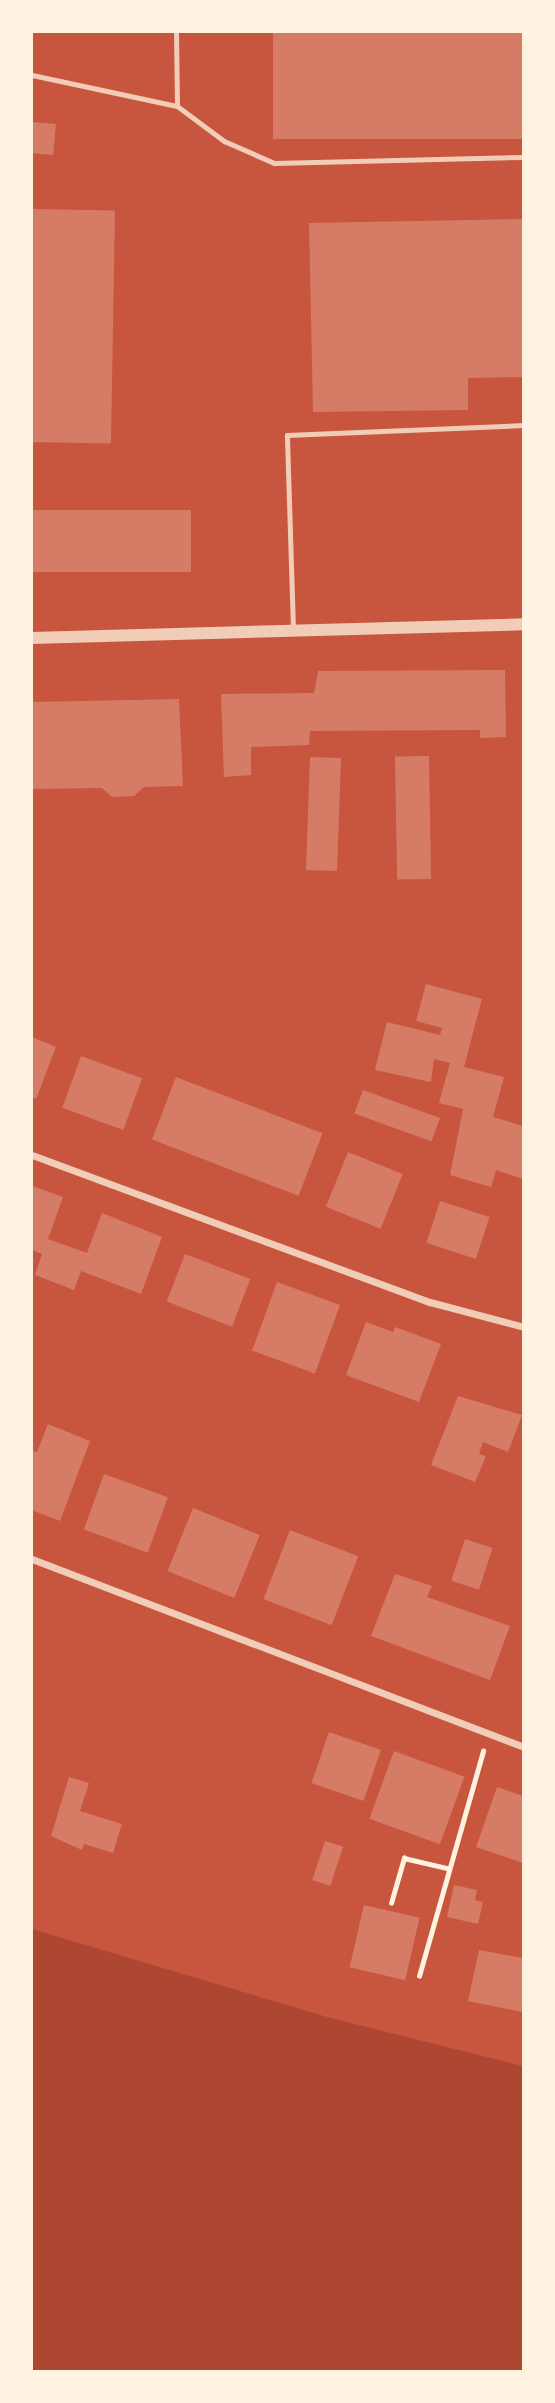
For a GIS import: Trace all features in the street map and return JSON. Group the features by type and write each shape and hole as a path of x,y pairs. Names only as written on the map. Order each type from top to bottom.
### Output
{"street":[{"path":"32,638 523,624"},
{"path":"32,1155 430,1302 523,1326"},
{"path":"32,1559 523,1747"}],"lane":[{"path":"176,32 177,106"},
{"path":"32,75 177,106 224,141 274,163 523,157"},
{"path":"293,629 287,435 523,425"}],"path":[{"path":"419,1976 447,1868 488,1734"},
{"path":"391,1903 404,1858 447,1868"}],"shaded area":[{"path":"32,1929 327,2017 523,2066 523,2371 32,2371"}],"building":[{"path":"273,32 523,32 523,139 273,139"},
{"path":"32,122 56,124 53,155 32,153"},
{"path":"32,209 115,210 111,443 32,442"},
{"path":"523,219 523,377 468,378 468,410 313,412 309,223"},
{"path":"32,510 191,510 191,572 32,572"},
{"path":"505,670 506,737 480,738 480,730 310,731 309,745 251,747 251,775 224,777 221,694 314,693 318,671"},
{"path":"179,699 183,786 144,787 134,796 112,797 102,788 32,789 32,702"},
{"path":"429,756 431,879 397,880 395,757"},
{"path":"310,757 341,758 337,871 306,870"},
{"path":"426,984 482,999 464,1067 504,1077 493,1117 523,1126 523,1179 496,1170 491,1187 450,1175 463,1109 439,1103 450,1063 434,1059 431,1082 375,1070 387,1022 440,1035 442,1028 416,1021"},
{"path":"32,1037 56,1047 36,1099 32,1097"},
{"path":"81,1056 142,1078 123,1130 62,1108"},
{"path":"176,1077 323,1133 299,1196 152,1140"},
{"path":"363,1090 440,1118 432,1142 354,1113"},
{"path":"348,1152 403,1174 381,1229 326,1207"},
{"path":"32,1186 63,1197 48,1239 87,1253 102,1213 162,1237 141,1294 81,1271 74,1290 35,1275 42,1254 32,1250"},
{"path":"440,1201 489,1217 476,1259 426,1243"},
{"path":"185,1254 250,1279 232,1327 167,1302"},
{"path":"277,1282 340,1305 315,1374 252,1351"},
{"path":"366,1322 393,1332 395,1327 441,1344 419,1402 346,1375"},
{"path":"458,1396 522,1415 508,1452 483,1442 479,1454 486,1456 475,1482 431,1465"},
{"path":"48,1424 90,1441 60,1521 32,1510 32,1450 37,1452"},
{"path":"104,1474 168,1497 148,1553 84,1529"},
{"path":"193,1508 260,1535 234,1598 168,1571"},
{"path":"290,1530 358,1556 332,1625 263,1599"},
{"path":"465,1539 493,1548 479,1590 451,1581"},
{"path":"395,1574 432,1586 427,1597 510,1626 490,1680 371,1636"},
{"path":"329,1732 381,1750 363,1801 311,1783"},
{"path":"394,1751 464,1777 440,1844 369,1819"},
{"path":"69,1777 89,1783 80,1811 122,1824 113,1853 84,1844 82,1850 51,1836"},
{"path":"497,1787 523,1796 523,1863 476,1847"},
{"path":"325,1841 343,1847 330,1886 312,1880"},
{"path":"454,1885 477,1890 475,1900 483,1902 478,1924 447,1917"},
{"path":"364,1905 420,1918 405,1980 350,1967"},
{"path":"479,1950 523,1958 523,2012 468,2001"}]}
